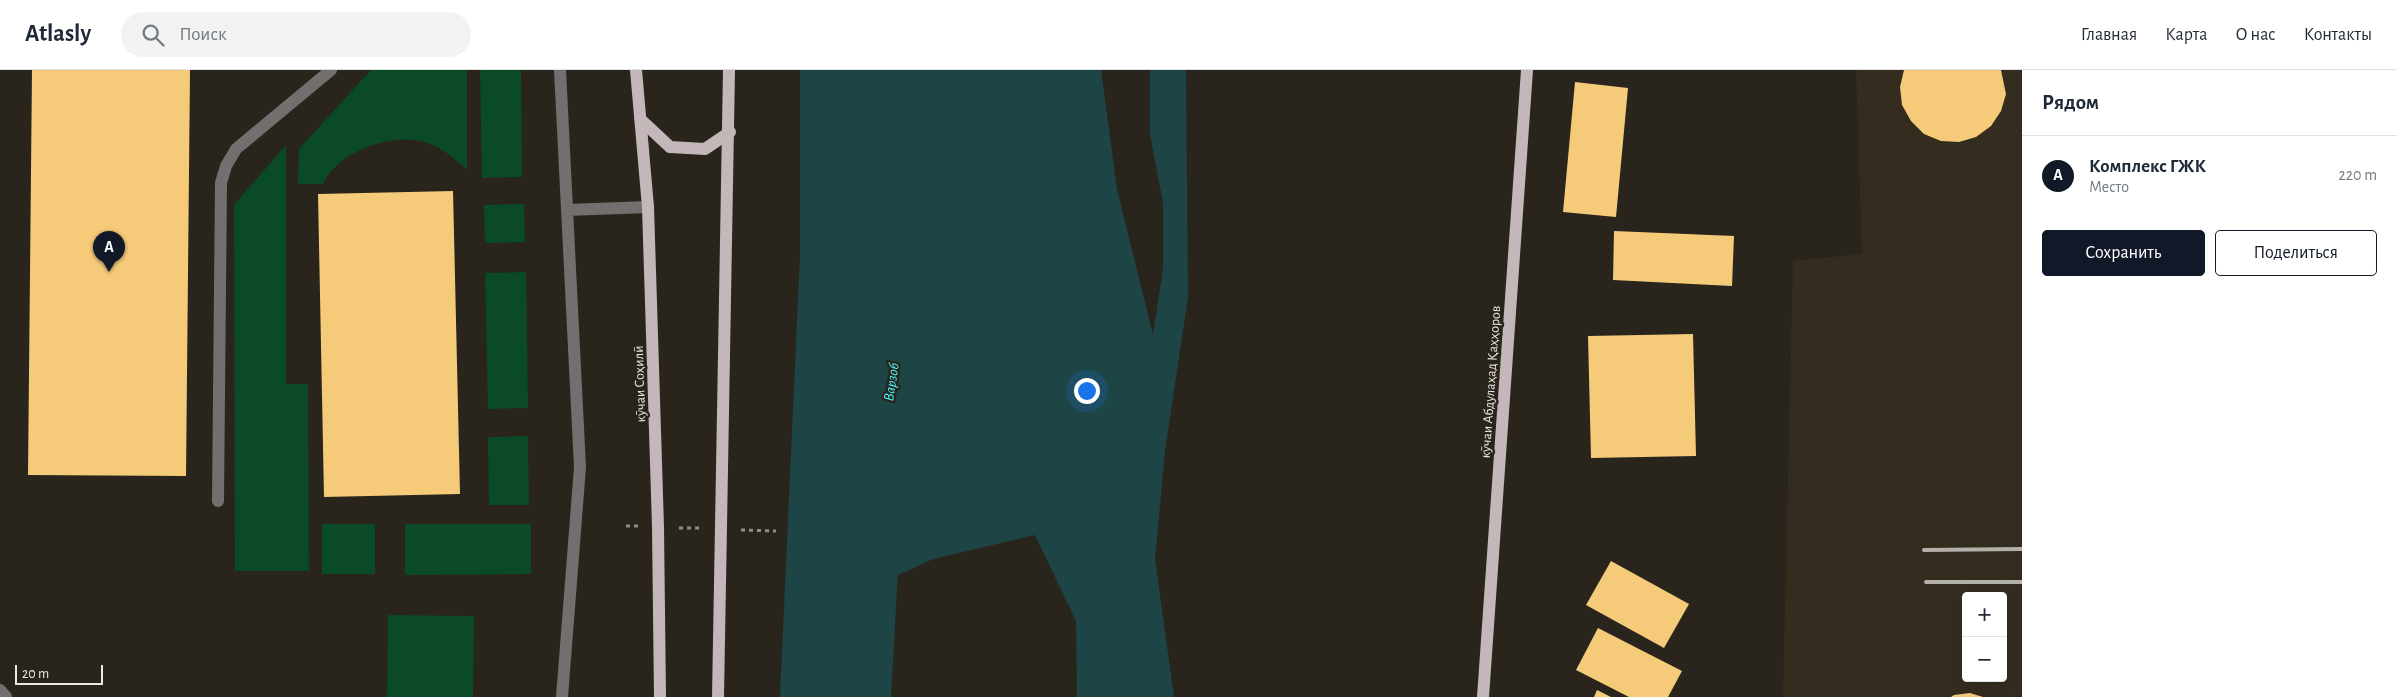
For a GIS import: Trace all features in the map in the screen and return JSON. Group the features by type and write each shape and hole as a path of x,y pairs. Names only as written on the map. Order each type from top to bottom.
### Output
{"main road":[{"name":"кӯчаи Соҳилӣ","path":"636,70 648,207 658,527 660,697"},
{"path":"718,697 730,132 729,70"},
{"name":"кӯчаи Абдулаҳад Қаҳҳоров","path":"1482,697 1526,70"},
{"path":"640,119 670,147 705,149 730,132"}],"lane":[{"path":"218,501 221,183 226,166 236,149 331,70"},
{"path":"560,70 580,467 562,697"},
{"path":"567,210 648,207"},
{"path":"0,690 6,697"}],"shaded area":[{"path":"1856,70 2022,70 2022,697 1783,697 1793,261 1862,254"}],"green space":[{"path":"371,70 467,70 467,169 433,145 415,140 400,140 369,146 354,153 330,172 323,184 298,184 299,149"},
{"path":"480,70 521,70 522,177 482,178"},
{"path":"286,145 286,384 308,384 309,571 235,571 234,205"},
{"path":"524,204 525,242 485,243 484,205"},
{"path":"526,272 528,408 488,409 485,273"},
{"path":"528,436 529,505 489,505 488,437"},
{"path":"322,524 375,524 375,574 322,574"},
{"path":"405,524 531,524 531,574 405,575"},
{"path":"388,615 474,616 473,697 387,697"}],"water":[{"path":"800,70 1101,70 1117,189 1153,335 1163,269 1163,203 1150,134 1150,70 1186,70 1188,297 1165,451 1155,559 1174,697 1077,697 1076,621 1035,535 933,559 844,600 859,697 780,697 800,255"}],"building":[{"path":"32,70 190,70 186,476 28,475"},
{"path":"1904,70 2001,70 2006,94 2001,111 1991,126 1976,137 1959,142 1941,141 1924,134 1911,121 1902,105 1900,87"},
{"path":"1575,82 1628,88 1616,217 1563,212"},
{"path":"453,191 460,494 324,497 318,194"},
{"path":"1614,231 1734,236 1732,286 1613,280"},
{"path":"1693,334 1696,456 1591,458 1588,336"},
{"path":"1611,561 1689,604 1664,648 1586,605"},
{"path":"1598,628 1682,671 1668,697 1629,697 1576,670"},
{"path":"1597,690 1611,697 1594,697"},
{"path":"1970,693 1983,697 1951,697 1954,695"}],"waterway":[{"name":"Варзоб","path":"865,697 875,517"}],"railway":[{"path":"1924,550 2022,549"},
{"path":"1926,582 2022,582"}],"place":[{"name":"Комплекс ГЖК","path":"109,272"}]}
